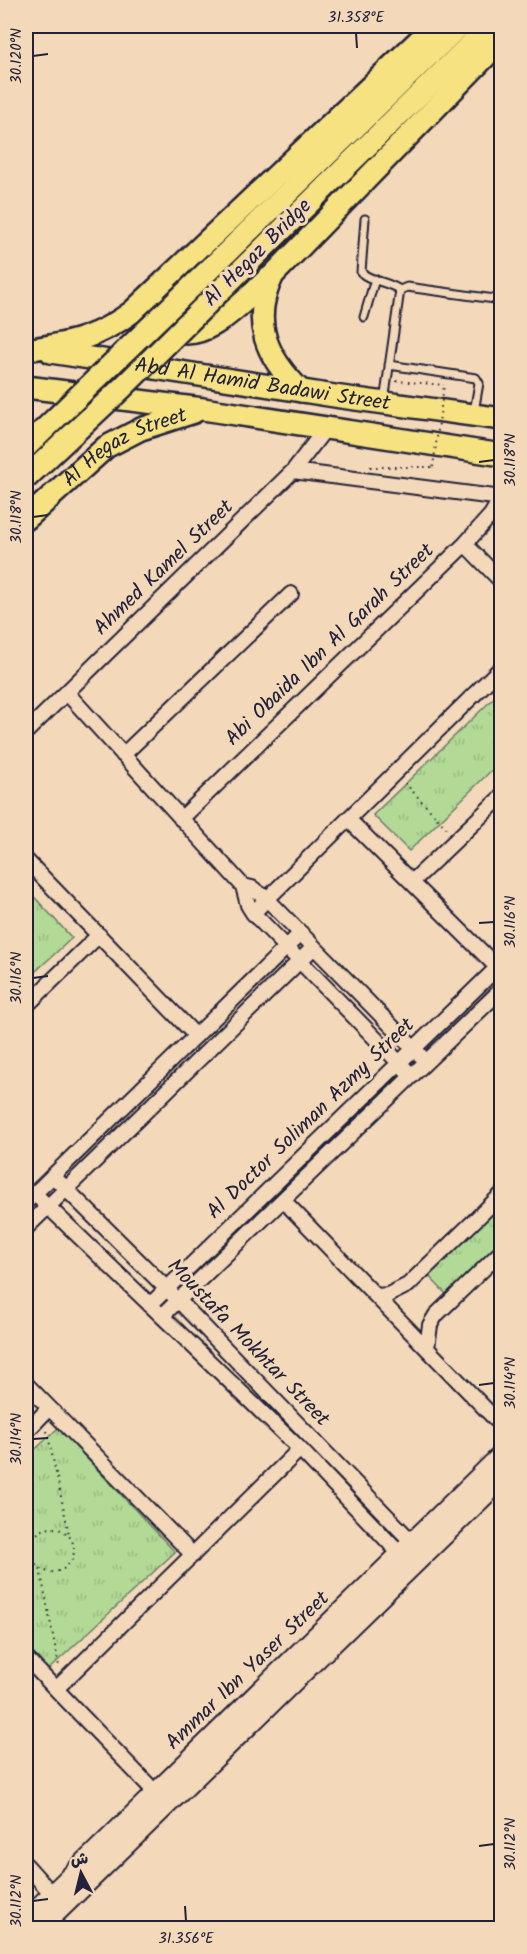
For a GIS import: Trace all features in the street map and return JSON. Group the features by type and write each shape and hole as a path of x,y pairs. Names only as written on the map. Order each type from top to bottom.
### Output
{"main road":[{"path":"29,349 67,344 103,332 132,312 434,26"},
{"name":"Al Hegaz Bridge","path":"26,447 459,26"},
{"name":"Al Hegaz Bridge","path":"26,478 122,388 489,26"},
{"path":"156,291 156,309 164,322 177,331 193,333 208,329 273,275 484,58 501,36"},
{"path":"273,275 264,292 262,306 264,334 274,360 301,391"},
{"name":"Abd Al Hamid Badawi Street","path":"29,349 501,419"},
{"name":"Abd Al Hamid Badawi Street","path":"26,387 203,409 501,455"},
{"name":"Al Hegaz Street","path":"26,519 106,447 123,437 203,409"},
{"path":"26,435 51,445 61,453 76,473"}],"street":[{"name":"Ahmed Kamel Street","path":"26,732 293,471 326,428"},
{"path":"293,471 501,498"},
{"name":"Abi Obaida Ibn Al Garah Street","path":"181,819 465,544 490,515 501,498"},
{"path":"465,544 501,582"},
{"path":"123,755 291,594"},
{"path":"254,913 501,667"},
{"path":"67,693 243,886 252,888 267,899 427,1061"},
{"path":"411,882 501,796"},
{"path":"348,819 499,965"},
{"path":"26,860 196,1036"},
{"path":"243,886 244,896 254,913 412,1076"},
{"path":"30,1198 301,933"},
{"path":"26,1006 99,935"},
{"path":"26,1228 314,947"},
{"name":"Al Doctor Soliman Azmy Street","path":"150,1305 499,965"},
{"name":"Al Doctor Soliman Azmy Street","path":"162,1316 501,989"},
{"name":"Moustafa Mokhtar Street","path":"52,1176 179,1301 406,1548"},
{"path":"377,1296 399,1291 408,1285 501,1194"},
{"name":"Moustafa Mokhtar Street","path":"30,1198 48,1206 406,1548"},
{"path":"283,1200 501,1426"},
{"path":"427,1348 430,1325 436,1315 501,1251"},
{"path":"26,1384 46,1411 193,1555"},
{"path":"26,1432 46,1411"},
{"path":"59,1686 300,1449"},
{"name":"Ammar Ibn Yaser Street","path":"26,1919 501,1454"},
{"name":"Ammar Ibn Yaser Street","path":"41,1929 501,1479"},
{"path":"26,1658 59,1686 156,1793"},
{"path":"26,1865 52,1894"}],"lane":[{"path":"365,219 361,272 366,277 388,282 400,290"},
{"path":"364,317 375,279"},
{"path":"400,290 407,287 501,300"},
{"path":"384,403 400,290"},
{"path":"389,365 476,378 479,383 474,415"}],"path":[{"path":"387,380 444,385 433,467 390,466"},
{"path":"395,772 456,839"},
{"path":"40,1569 53,1572 66,1567 73,1556 46,1411"},
{"path":"59,1686 40,1569 30,1552 38,1533 44,1530 58,1529 69,1536"}],"green space":[{"path":"501,691 501,761 409,851 373,815"},
{"path":"26,888 72,938 26,980"},
{"path":"501,1200 501,1243 447,1295 425,1272"},
{"path":"58,1428 175,1552 48,1670 26,1646 26,1458"}]}
